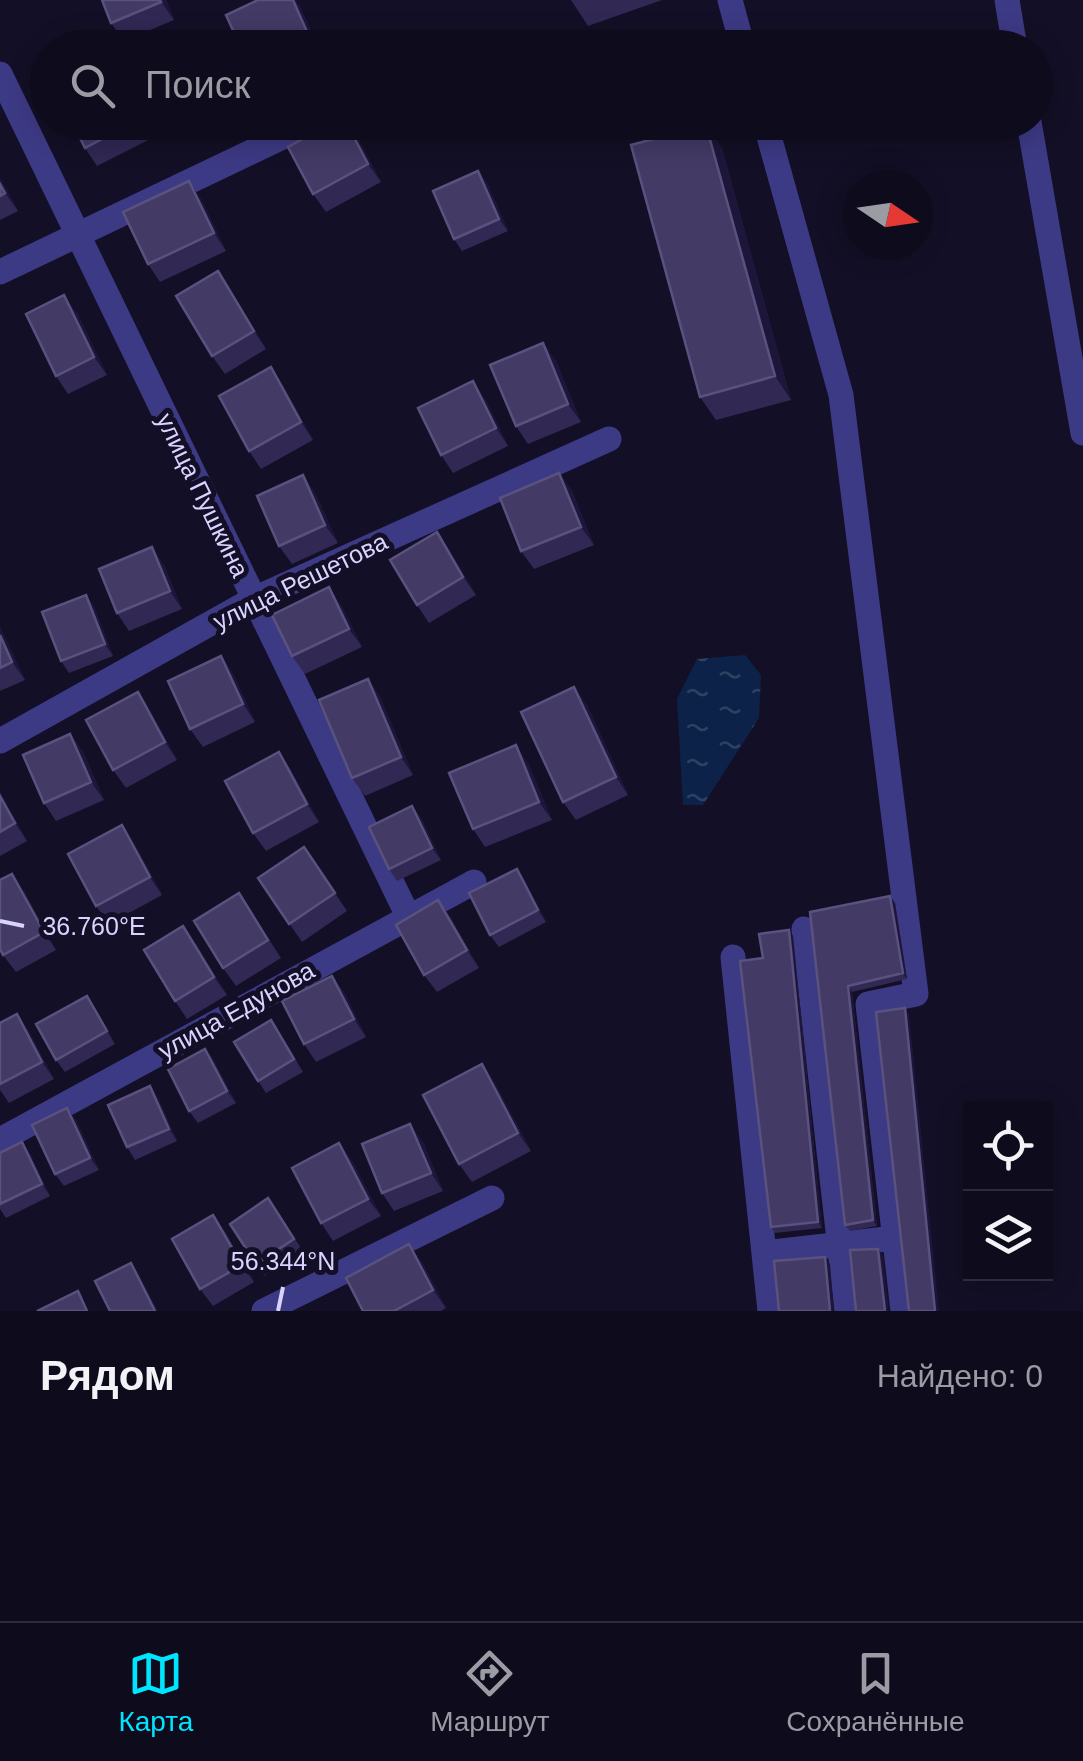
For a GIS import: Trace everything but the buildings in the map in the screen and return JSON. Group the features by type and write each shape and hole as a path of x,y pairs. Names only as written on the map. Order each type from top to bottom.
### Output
{"street":[{"path":"730,0 739,30"},
{"path":"1007,0 1013,30"},
{"name":"улица Пушкина","path":"0,74 30,137"},
{"name":"улица Пушкина","path":"32,140 408,916"},
{"path":"0,272 276,140"},
{"path":"769,140 842,395 916,994 868,1004 903,1311"},
{"path":"1031,140 1083,433"},
{"name":"улица Решетова","path":"0,741 254,600 609,439"},
{"name":"улица Едунова","path":"0,1140 474,882"},
{"path":"804,929 847,1311"},
{"path":"733,957 770,1311"},
{"path":"264,1311 492,1198"},
{"path":"764,1253 895,1238"}],"water":[{"path":"745,655 761,675 759,718 703,805 683,805 677,699 697,659"}]}
